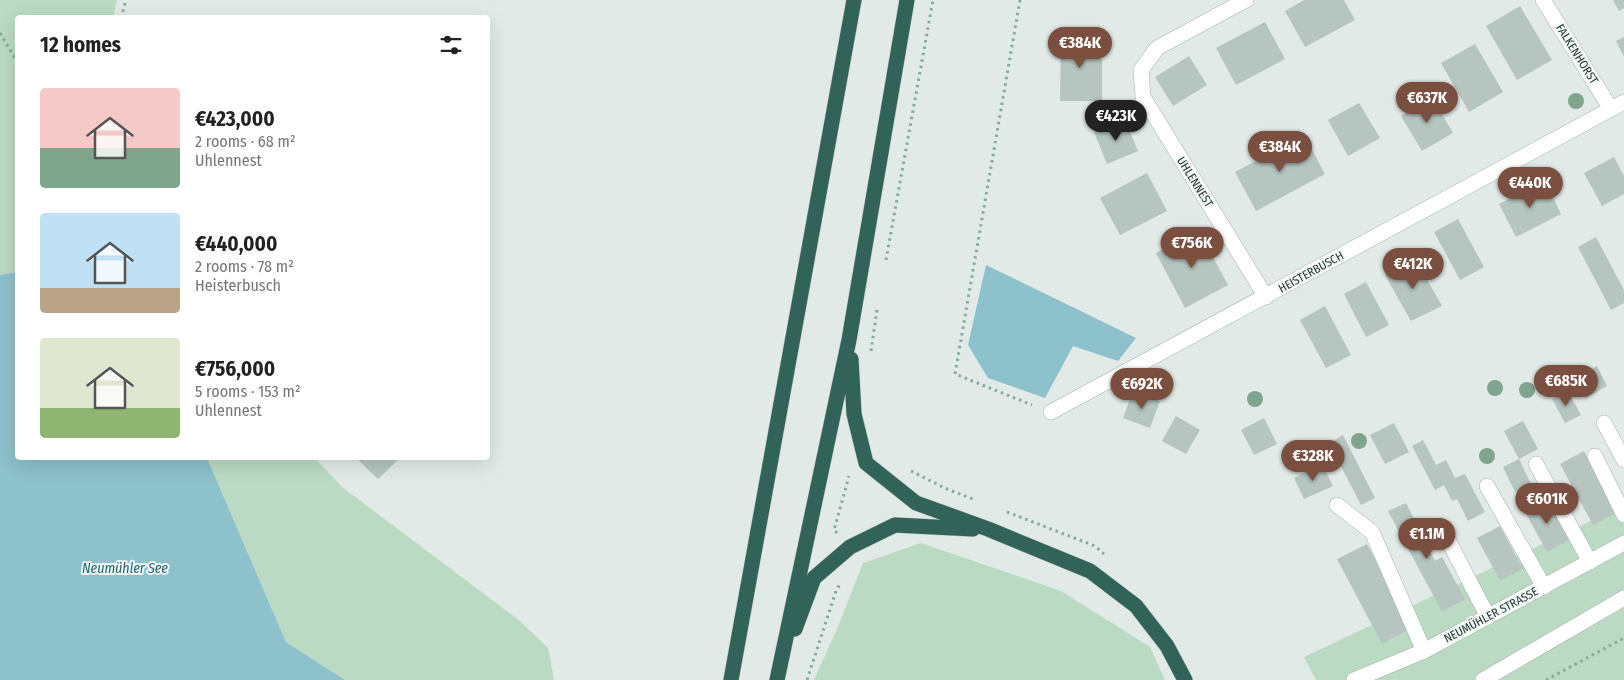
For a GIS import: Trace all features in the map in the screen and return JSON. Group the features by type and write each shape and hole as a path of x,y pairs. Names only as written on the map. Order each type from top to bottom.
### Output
{"highway":[{"path":"731,680 854,0"},
{"path":"777,678 849,340 907,0"},
{"path":"849,340 854,414 866,463 916,503 1090,571 1136,606 1168,646 1185,680"},
{"path":"777,678 814,578 850,547 895,525 988,530"}],"street":[{"name":"UHLENNEST","path":"1246,0 1157,48 1141,70 1143,97 1266,297"},
{"name":"FALKENHORST","path":"1543,0 1617,105"},
{"name":"HEISTERBUSCH","path":"1051,412 1617,105"},
{"path":"1604,423 1624,460"},
{"path":"1595,456 1624,515"},
{"path":"1536,464 1590,562"},
{"path":"1487,486 1544,587"},
{"path":"1336,505 1372,532 1424,651"},
{"path":"1446,536 1488,617"},
{"name":"NEUMÜHLER STRASSE","path":"1354,680 1424,651 1624,543"},
{"path":"1483,680 1624,598"}],"path":[{"path":"122,15 126,0"},
{"path":"886,261 933,0"},
{"path":"1020,0 955,374 1051,412"},
{"path":"0,33 15,58"},
{"path":"869,359 877,310"},
{"path":"906,468 947,490 975,500"},
{"path":"1002,510 1095,546 1110,558"},
{"path":"1546,680 1624,638"}],"green space":[{"path":"0,0 117,0 113,15 15,15 15,272 0,275"},
{"path":"208,460 317,460 342,487 520,621 548,648 554,680 345,680 286,642"},
{"path":"1624,504 1624,680 1316,680 1304,657"},
{"path":"921,543 1061,591 1150,647 1165,680 814,680 838,627 863,563"}],"water":[{"path":"986,265 1136,338 1118,361 1073,346 1045,398 988,378 968,345"},
{"name":"Neumühler See","path":"15,272 15,460 208,460 286,642 345,680 0,680 0,275"}],"building":[{"path":"1304,0 1344,0 1355,20 1305,47 1285,11"},
{"path":"1613,0 1624,0 1624,8 1619,11"},
{"path":"1520,6 1552,60 1517,80 1486,26"},
{"path":"1265,22 1285,59 1236,85 1216,48"},
{"path":"1096,34 1097,59 1102,59 1102,101 1060,101 1061,35"},
{"path":"1624,37 1624,57 1616,41"},
{"path":"1475,44 1503,92 1469,112 1441,63"},
{"path":"1189,56 1207,85 1173,106 1155,77"},
{"path":"1432,97 1453,133 1422,151 1401,116"},
{"path":"1359,103 1380,138 1348,156 1328,120"},
{"path":"1125,120 1138,151 1107,164 1094,132"},
{"path":"1304,135 1325,174 1256,211 1235,172"},
{"path":"1614,157 1624,176 1624,194 1602,206 1584,173"},
{"path":"1147,173 1167,211 1120,235 1100,198"},
{"path":"1545,181 1561,214 1516,237 1499,204"},
{"path":"1458,219 1484,267 1460,280 1434,232"},
{"path":"1199,231 1228,285 1185,308 1156,253"},
{"path":"1596,237 1624,290 1624,303 1611,310 1578,247"},
{"path":"1415,258 1442,306 1411,321 1385,275"},
{"path":"1366,282 1389,325 1366,337 1344,294"},
{"path":"1325,306 1351,355 1326,368 1300,320"},
{"path":"1597,366 1607,386 1586,398 1575,378"},
{"path":"1133,391 1160,401 1150,428 1123,418"},
{"path":"1568,391 1581,415 1565,423 1552,399"},
{"path":"1176,416 1200,430 1186,454 1162,441"},
{"path":"1264,418 1277,444 1254,455 1241,430"},
{"path":"1523,421 1538,449 1519,459 1504,431"},
{"path":"1394,423 1409,452 1385,464 1370,435"},
{"path":"1343,435 1375,498 1361,505 1329,443"},
{"path":"1423,440 1436,465 1446,460 1455,478 1465,474 1485,512 1468,521 1457,499 1452,501 1444,485 1435,490 1412,446"},
{"path":"1584,451 1616,513 1593,525 1560,464"},
{"path":"1519,459 1531,484 1515,492 1503,467"},
{"path":"358,460 398,460 378,479"},
{"path":"1322,464 1333,486 1304,499 1294,478"},
{"path":"1547,497 1571,539 1547,552 1524,510"},
{"path":"1406,503 1435,561 1442,557 1465,599 1442,612 1388,511"},
{"path":"1500,526 1523,569 1500,581 1477,538"},
{"path":"1367,544 1411,628 1382,644 1337,559"}]}
